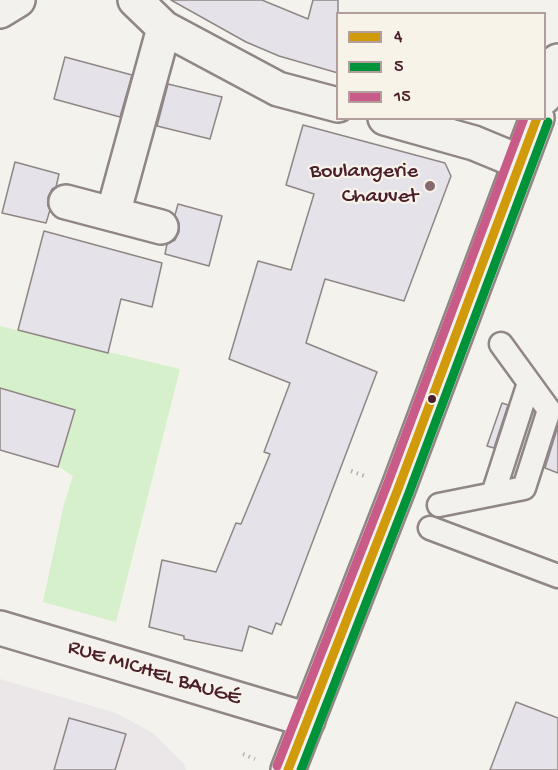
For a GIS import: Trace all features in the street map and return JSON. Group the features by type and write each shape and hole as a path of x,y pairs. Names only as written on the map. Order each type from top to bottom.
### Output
{"street":[{"path":"0,11 18,0"},
{"path":"135,0 164,28 278,89 336,104"},
{"path":"112,214 164,28"},
{"path":"546,92 558,61"},
{"path":"392,120 474,143 520,162"},
{"path":"288,770 398,489 536,120"},
{"path":"66,202 160,227"},
{"name":"RUE MICHEL BAUGÉ","path":"0,628 308,720"}],"lane":[{"path":"439,505 524,488 553,412 501,344"},
{"path":"493,494 529,383"},
{"path":"430,528 558,576"}],"shaded area":[{"path":"0,679 116,713 153,733 184,764 186,770 0,770"}],"green space":[{"path":"0,326 180,369 116,622 43,602 64,504 73,476 59,467 74,411 0,388"}],"building":[{"path":"171,0 262,0 308,19 313,0 338,0 336,72 279,56 246,42"},
{"path":"65,57 132,75 120,117 54,99"},
{"path":"168,84 222,97 210,139 157,126"},
{"path":"303,125 445,163 451,176 404,301 325,279 306,343 377,372 281,625 276,623 272,634 249,626 242,651 184,639 184,636 149,627 162,560 216,572 236,523 241,524 270,454 264,452 290,383 229,359 258,261 291,270 314,194 286,185"},
{"path":"15,162 59,174 56,187 52,189 48,197 50,210 46,223 2,213"},
{"path":"178,204 222,216 209,266 165,254 167,244 175,240 179,232 179,223 175,215"},
{"path":"44,231 162,263 152,307 121,299 108,353 18,330"},
{"path":"0,388 75,410 58,467 0,450"},
{"path":"502,403 508,405 494,448 487,446"},
{"path":"558,426 558,473 545,468"},
{"path":"516,702 558,718 558,770 490,770"},
{"path":"69,718 126,734 115,770 54,770"}],"transit line":[{"name":"15","path":"277,766 387,485 523,120"},
{"name":"4","path":"288,770 398,489 536,120"},
{"name":"5","path":"301,770 409,493 548,122"}],"place":[{"name":"Boulangerie Chauvet","path":"430,186"}]}
